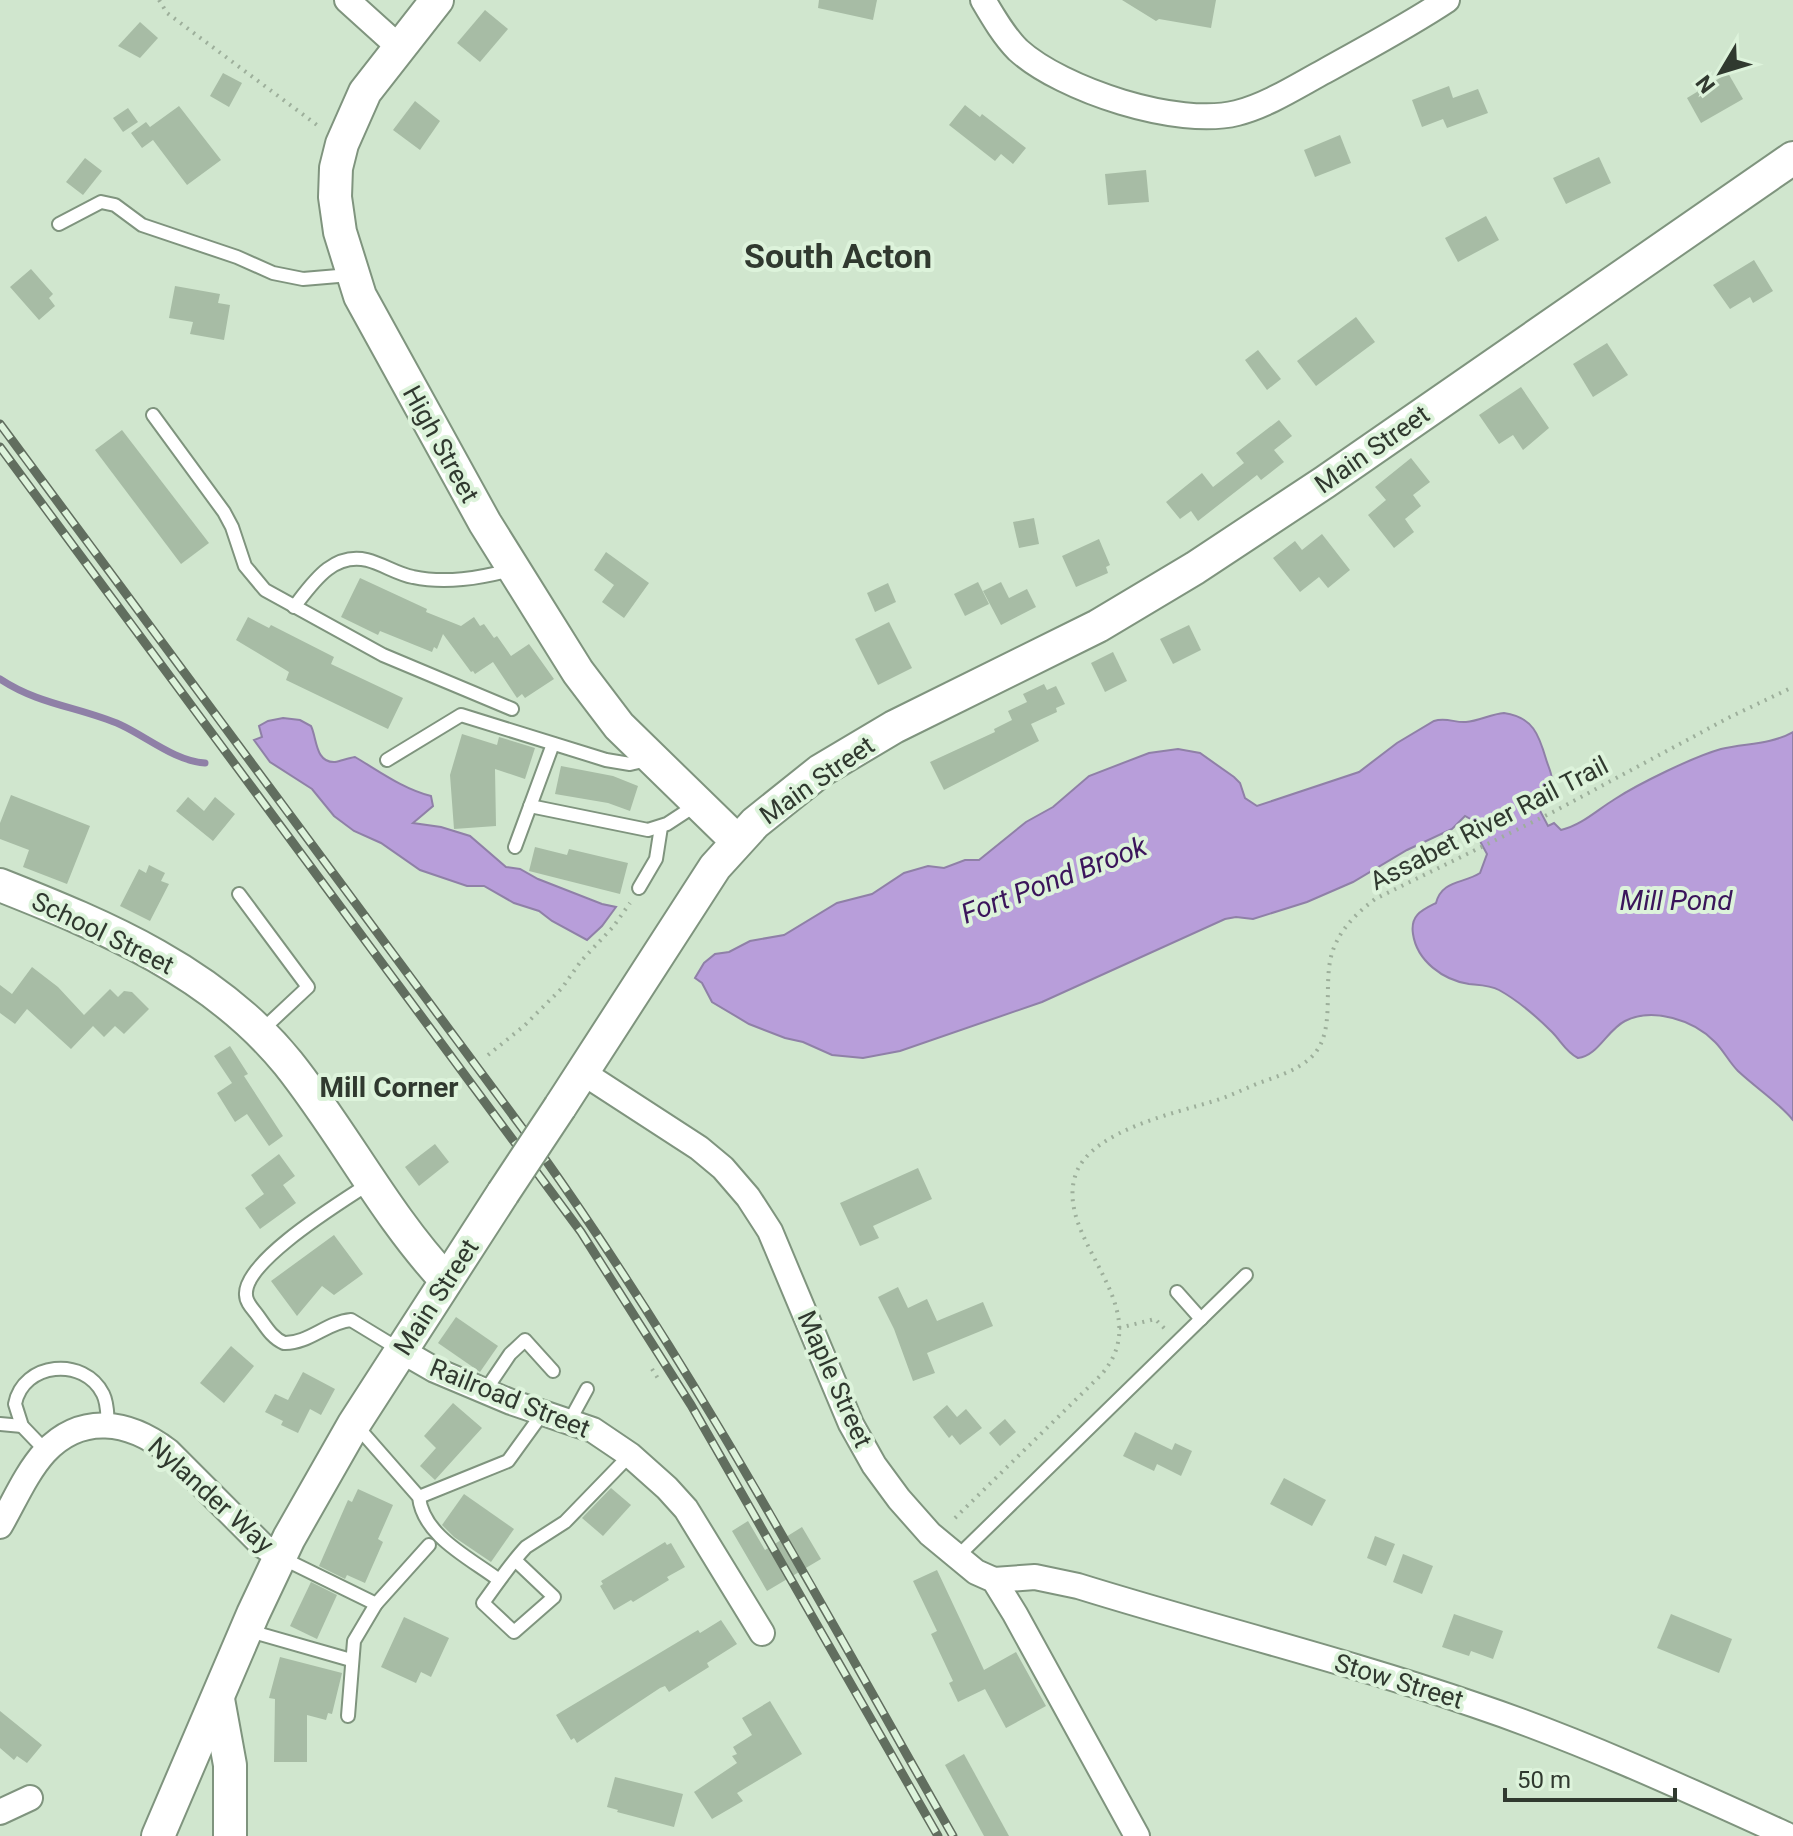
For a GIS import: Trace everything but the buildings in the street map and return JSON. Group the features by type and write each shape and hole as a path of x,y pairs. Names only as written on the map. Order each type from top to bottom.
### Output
{"main road":[{"name":"High Street","path":"437,0 365,92 342,144 336,168 335,197 340,232 353,275 376,326 485,523 585,683 619,726 737,841"},
{"name":"Main Street","path":"158,1836 280,1556 354,1424 707,879 737,841 786,796 841,757 894,727 1098,626 1220,552 1793,158"},
{"name":"School Street","path":"0,885 149,950 220,998 259,1032 294,1071 425,1256 446,1280"},
{"path":"218,1699 230,1765 230,1836"}],"street":[{"path":"347,0 399,47"},
{"path":"983,0 1017,49 1066,81 1144,107 1206,116 1236,113 1268,101 1447,0"},
{"name":"Maple Street","path":"582,1072 699,1148 723,1168 748,1197 776,1243 861,1444 914,1517 976,1572 994,1580 1137,1836"},
{"name":"Railroad Street","path":"402,1351 435,1370 485,1391 598,1432 630,1455 686,1509 762,1633"},
{"path":"0,1526 29,1474 46,1451 78,1431 108,1425"},
{"name":"Nylander Way","path":"108,1425 128,1429 153,1440 263,1546 280,1556"},
{"name":"Stow Street","path":"994,1580 1035,1577 1078,1586 1439,1693 1578,1743 1789,1836"},
{"path":"0,1812 30,1798"}],"lane":[{"path":"59,224 101,202 115,205 142,225 237,257 273,273 303,279 353,275"},
{"path":"153,415 224,512 250,574 265,590 383,655 512,709"},
{"path":"294,607 321,573 335,564 351,560 366,560 404,575 439,581 474,578 514,569"},
{"path":"387,760 461,715 623,763 651,758"},
{"path":"515,847 553,744"},
{"path":"530,806 637,829 661,827 699,803"},
{"path":"639,888 656,859 661,827"},
{"path":"239,894 308,987 259,1032"},
{"path":"372,1182 287,1241 257,1270 246,1289 246,1296 272,1336 284,1343 298,1342 342,1321 351,1320 402,1351"},
{"path":"957,1557 1246,1275"},
{"path":"1177,1292 1201,1319"},
{"path":"485,1391 510,1354 525,1340 553,1371"},
{"path":"46,1451 22,1426 15,1404 19,1391 44,1372 65,1368 78,1370 95,1383 107,1404 108,1425"},
{"path":"569,1422 587,1389"},
{"path":"419,1497 508,1461 542,1414"},
{"path":"0,1424 22,1426"},
{"path":"354,1424 419,1497 422,1512 431,1528 499,1580"},
{"path":"515,1560 554,1597 514,1632 483,1603 515,1560 531,1543 571,1517 630,1455"},
{"path":"348,1716 354,1641 376,1604 429,1545"},
{"path":"280,1556 376,1604"},
{"path":"246,1630 351,1660"}],"path":[{"path":"159,0 167,13 342,144"},
{"name":"Assabet River Rail Trail","path":"1119,1328 1109,1290 1074,1209 1073,1183 1083,1160 1097,1146 1183,1109 1214,1101 1284,1074 1313,1057 1324,1034 1331,957 1346,926 1356,914 1382,895 1553,812 1730,717 1793,687"},
{"path":"488,1055 524,1026 562,988 581,961 613,927 639,888"},
{"path":"955,1518 1101,1375 1117,1351 1119,1328 1155,1319 1178,1341"},
{"path":"652,1369 659,1380"}],"water":[{"name":"Mill Pond","path":"1504,713 1522,718 1537,735 1552,779 1540,792 1543,802 1537,805 1548,826 1554,823 1561,830 1583,821 1638,786 1696,758 1793,732 1793,1120 1738,1071 1715,1042 1685,1022 1660,1016 1636,1017 1619,1025 1591,1053 1578,1058 1540,1021 1506,994 1492,987 1459,982 1433,968 1415,944 1413,922 1422,911 1436,903 1448,886 1480,873 1487,854 1475,832 1474,821 1465,816 1452,829 1407,850 1353,882 1307,902 1253,919 1225,919 1042,1002 900,1051 863,1058 832,1055 749,1024 712,1002 702,983 695,978 704,963 715,954 729,952 750,941 784,935 837,903 872,894 904,873 928,866 944,868 965,860 979,860 1026,822 1053,807 1089,776 1149,753 1178,749 1200,753 1234,777 1240,783 1245,798 1257,806 1359,772 1397,743 1434,721 1466,722"},
{"path":"283,718 300,720 311,726 320,754 328,761 355,757 401,784 431,796 433,806 413,823 470,836 506,867 520,869 538,879 616,907 587,940 539,911 514,903 484,886 467,886 420,870 381,843 354,831 334,816 312,789 270,762 254,740 262,737 259,726"}],"waterway":[{"name":"Fort Pond Brook","path":"0,679 30,695 121,725 183,758 205,763"}],"railway":[{"path":"0,424 540,1152 597,1234 755,1489 953,1836"},
{"path":"0,447 581,1232 691,1405 938,1836"}],"district":[{"name":"South Acton","path":"838,256"},
{"name":"Mill Corner","path":"389,1087"}]}
